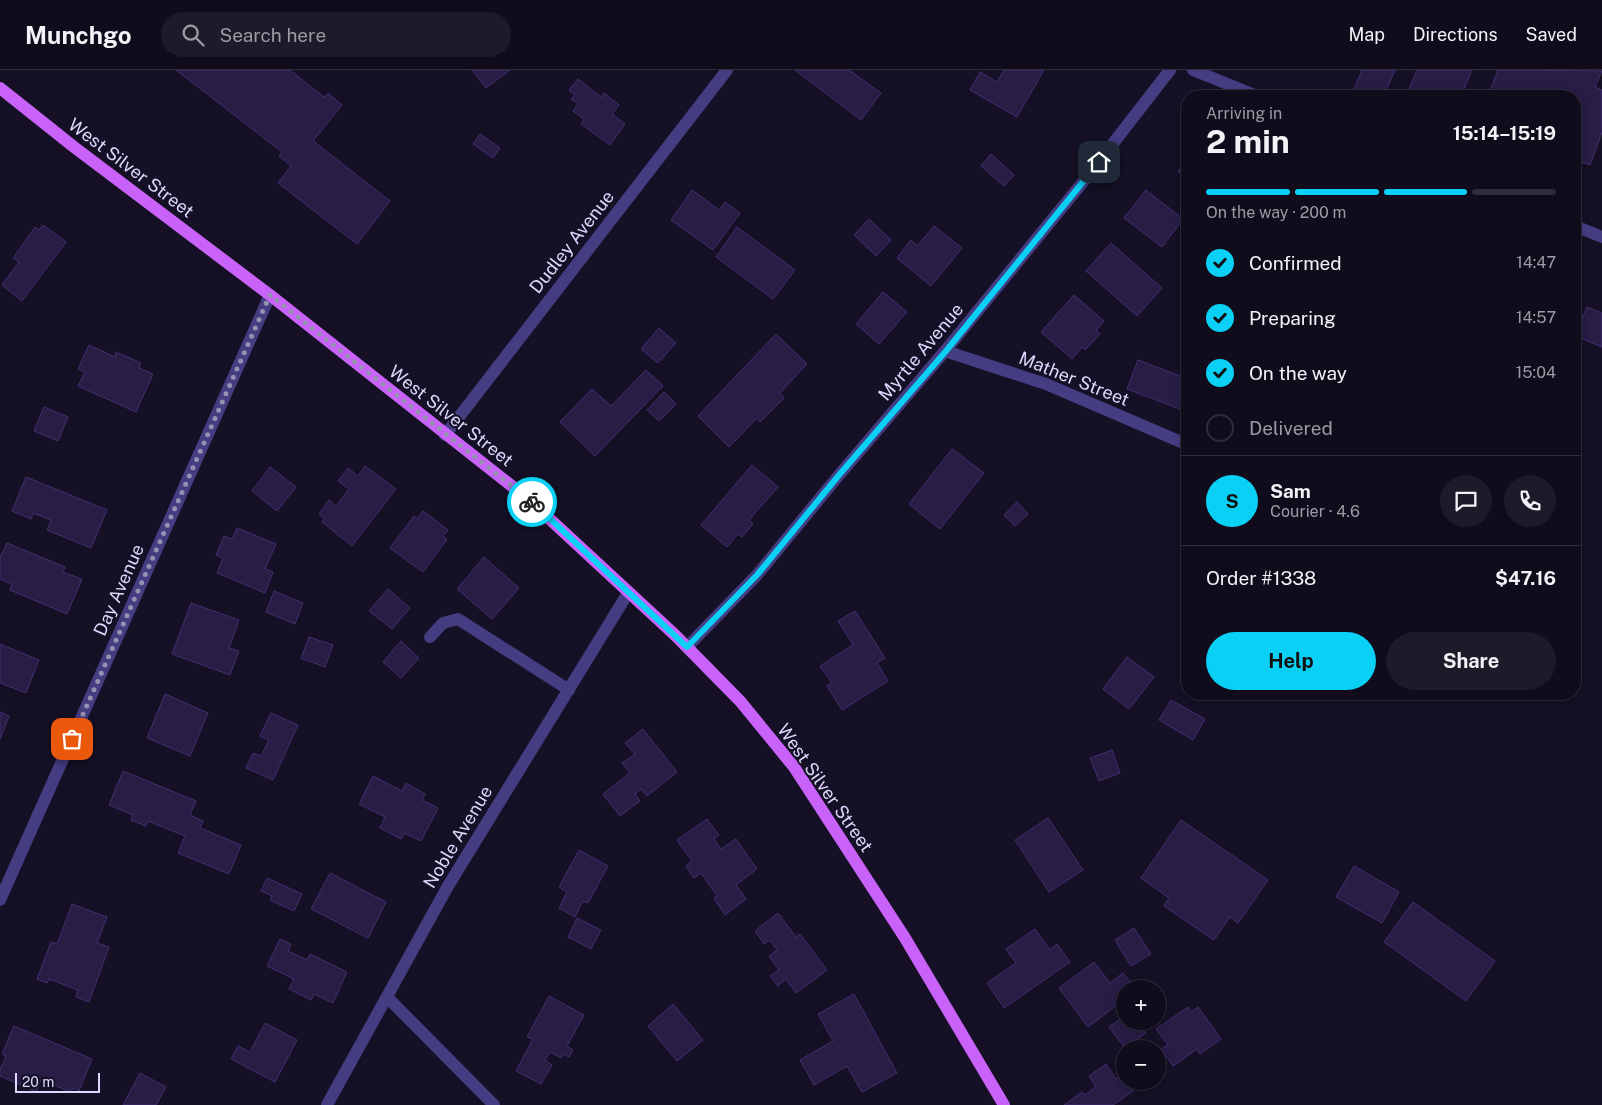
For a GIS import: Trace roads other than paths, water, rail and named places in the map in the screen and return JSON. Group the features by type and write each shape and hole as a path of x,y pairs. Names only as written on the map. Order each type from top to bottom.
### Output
{"main road":[{"name":"West Silver Street","path":"0,88 74,148 270,295 527,498 687,647 740,701 794,767 905,938 1004,1105"}],"street":[{"name":"Dudley Avenue","path":"445,435 727,70"},
{"name":"Myrtle Avenue","path":"687,647 757,575 839,475 946,351 1087,177 1170,70"},
{"path":"1193,70 1242,90"},
{"path":"1581,228 1602,237"},
{"name":"Day Avenue","path":"0,900 270,295"},
{"name":"Mather Street","path":"946,351 1046,384 1181,442"},
{"name":"Noble Avenue","path":"327,1105 448,886 628,593"},
{"path":"430,637 443,623 458,619 569,690"},
{"path":"387,997 494,1105"}]}
